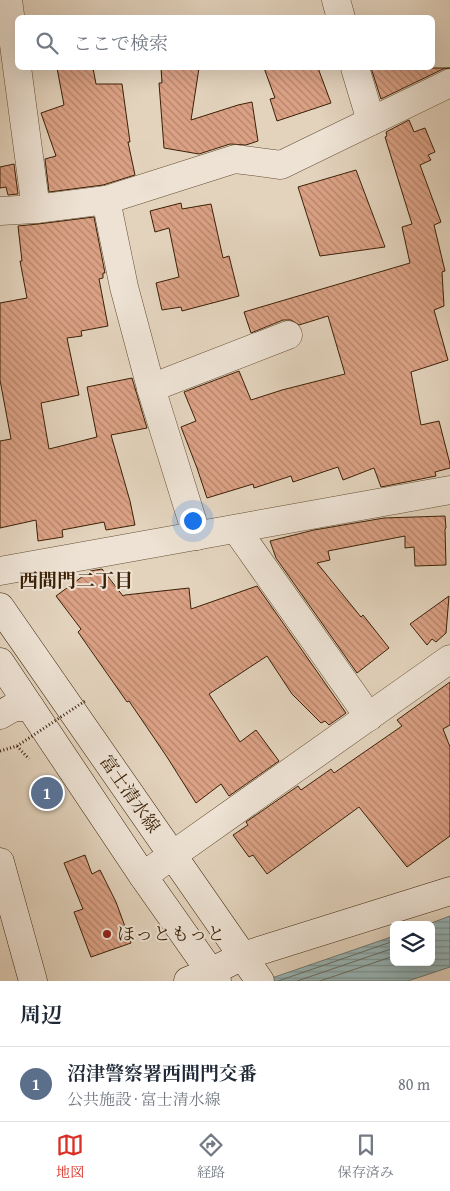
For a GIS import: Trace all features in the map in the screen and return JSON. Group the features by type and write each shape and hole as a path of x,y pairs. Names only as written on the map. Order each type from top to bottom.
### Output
{"street":[{"path":"8,0 15,52"},
{"path":"336,0 340,15"},
{"path":"17,70 36,209"},
{"path":"357,70 371,121"},
{"path":"0,211 36,209 106,200 235,159 280,165 450,83"},
{"path":"106,200 124,287 151,388 197,536"},
{"path":"151,388 288,334"},
{"path":"0,571 450,490"},
{"path":"236,529 369,717"},
{"name":"富士清水線","path":"0,607 253,970"},
{"path":"143,876 450,659"},
{"name":"富士清水線","path":"0,662 143,876 205,978"},
{"path":"0,716 14,707 30,707"},
{"path":"0,862 33,981"},
{"path":"205,978 253,970 450,891"}],"path":[{"path":"0,751 18,746 85,701"}],"water":[{"path":"450,916 450,967 408,981 263,981 390,937 390,966 435,966 435,922"}],"building":[{"path":"435,68 450,68 443,69 381,99 372,70 435,70"},
{"path":"57,70 93,70 96,84 122,84 130,142 128,142 135,175 103,185 49,192 45,159 56,156 41,113 64,105"},
{"path":"161,70 199,70 191,120 252,102 258,141 246,145 230,144 199,154 164,148 159,83 162,83"},
{"path":"265,70 319,70 331,103 277,121 270,99 275,98"},
{"path":"409,120 414,132 425,128 435,152 428,155 431,160 420,165 441,222 434,225 445,271 442,272 444,306 434,310 448,360 411,372 421,425 439,421 450,468 435,472 436,476 381,487 374,468 343,480 338,467 293,482 291,476 254,488 253,484 207,498 181,427 196,421 184,392 239,371 251,400 345,374 328,316 299,325 291,320 283,320 251,333 244,312 410,263 402,227 412,224 385,137 387,136 386,132"},
{"path":"14,164 18,194 8,195 6,187 0,188 0,167"},
{"path":"356,170 385,247 320,256 298,187"},
{"path":"181,203 182,209 211,204 223,258 229,256 239,296 182,311 181,307 162,310 156,283 179,277 169,228 155,232 150,211"},
{"path":"94,217 105,273 103,273 103,278 99,279 108,326 81,331 82,336 67,338 79,395 41,403 49,449 97,437 87,387 132,378 147,428 111,435 135,525 106,530 104,522 62,530 63,537 38,541 36,520 0,528 0,441 11,439 0,380 0,303 27,298 20,261 22,261 18,226"},
{"path":"445,516 446,565 415,566 414,547 405,548 405,536 328,551 330,560 317,563 389,648 357,673 276,558 270,541 314,530 384,518"},
{"path":"102,569 123,596 189,588 191,609 257,586 346,713 329,725 325,721 321,723 292,694 267,656 209,694 240,742 256,730 279,761 229,796 221,784 196,803 129,701 127,702 78,632 81,629 56,596 90,571"},
{"path":"449,596 446,633 436,642 432,639 427,645 410,624"},
{"path":"450,682 450,725 443,729 450,747 450,836 407,867 359,807 267,874 253,855 249,857 233,835 248,825 246,822 298,786 301,790 331,769 334,773 402,726 397,720"},
{"path":"85,855 92,874 100,870 116,902 131,943 91,957 74,912 83,909 64,863"}],"place":[{"name":"沼津警察署西間門交番","path":"47,793"},
{"name":"ほっともっと","path":"107,934"}],"district":[{"name":"西間門二丁目","path":"76,580"}]}
